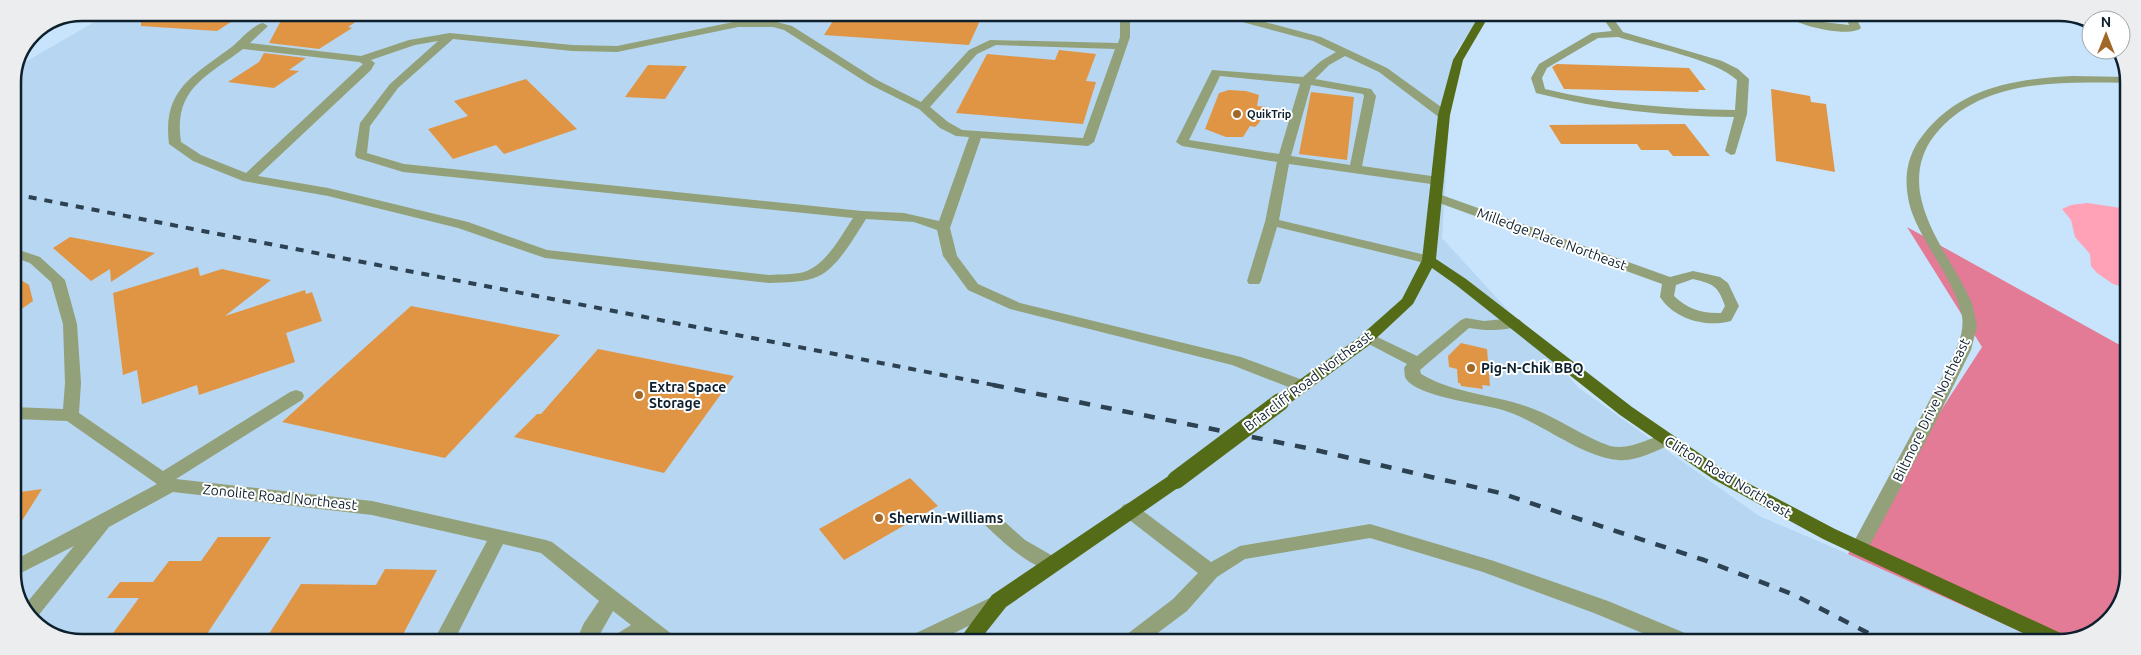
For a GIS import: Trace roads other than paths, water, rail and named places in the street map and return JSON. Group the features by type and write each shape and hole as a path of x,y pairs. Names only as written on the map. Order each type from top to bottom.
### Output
{"main road":[{"name":"Briarcliff Road Northeast","path":"973,634 999,601 1129,510 1176,480 1368,338 1408,301 1429,260 1444,115 1458,60 1481,21"},
{"name":"Clifton Road Northeast","path":"1429,260 1515,323 1602,393 1666,440 1746,491 1859,549 2043,634"}],"street":[{"path":"362,59 413,42 450,36 572,48 617,49 725,26 756,23 773,24 788,28 873,82 923,107 944,125 960,133 1088,142 1125,37 1125,21"},
{"path":"1272,21 1317,39 1382,70 1444,115"},
{"path":"1610,21 1619,34"},
{"path":"1803,21 1830,27 1856,28 1853,21"},
{"path":"264,26 198,76 184,91 176,106 173,129 175,144 197,158 248,178 328,192 463,225 545,254 769,279 794,278 817,272 846,240 862,214"},
{"path":"1731,152 1741,114 1743,79 1734,70 1697,56 1619,34 1596,35 1543,66 1537,73 1536,81 1540,91 1595,104 1696,113 1741,114"},
{"path":"450,36 394,86 364,126 361,155 403,168 862,214 910,217 933,222 943,228"},
{"path":"923,107 973,52 994,42 1122,46"},
{"path":"240,45 362,59 369,63 367,68 248,178"},
{"path":"1254,281 1272,222 1284,159 1306,81 1325,63 1344,52"},
{"path":"1355,169 1370,96 1367,91 1306,81 1216,72 1182,142 1284,159 1438,181"},
{"name":"Biltmore Drive Northeast","path":"1859,549 1920,438 1956,364 1970,326 1970,317 1965,301 1930,238 1917,207 1912,175 1920,148 1935,125 1946,115 1965,103 1989,92 2015,86 2061,80 2120,80"},
{"path":"976,134 943,228 950,256 973,287 1015,306 1236,360 1302,386"},
{"name":"Milledge Place Northeast","path":"1436,197 1668,282"},
{"path":"1272,222 1429,260"},
{"path":"21,255 35,260 58,280 70,324 73,383 71,415 21,414"},
{"path":"1515,323 1484,326 1466,323 1412,368 1413,377 1424,385 1500,403 1525,411 1613,453 1630,455 1666,440"},
{"path":"1368,338 1418,363"},
{"path":"21,566 104,521 167,482 296,396"},
{"name":"Zonolite Road Northeast","path":"71,415 167,482 372,508 546,548 657,634"},
{"path":"1129,510 1210,572"},
{"path":"991,520 1019,545 1051,564"},
{"path":"33,609 104,521"},
{"path":"1142,634 1180,604 1210,572 1240,553 1314,538 1370,531 1487,566 1601,607 1666,634"},
{"path":"447,634 498,537"},
{"path":"589,634 611,599"},
{"path":"932,634 999,601"},
{"path":"634,634 647,626"}],"railway":[{"path":"21,196 999,386"},
{"path":"993,385 1307,448 1500,493 1704,560 1792,594 1870,634"}],"place":[{"name":"QuikTrip","path":"1237,114"},
{"name":"Pig-N-Chik BBQ","path":"1471,368"},
{"name":"Extra Space Storage","path":"639,395"},
{"name":"Sherwin-Williams","path":"879,518"}]}
